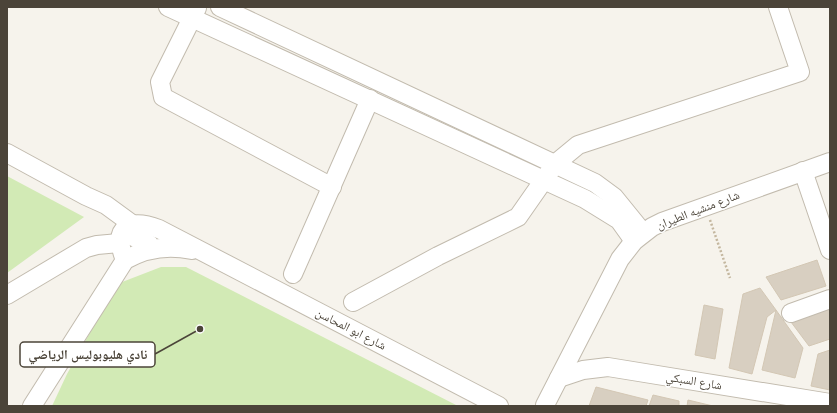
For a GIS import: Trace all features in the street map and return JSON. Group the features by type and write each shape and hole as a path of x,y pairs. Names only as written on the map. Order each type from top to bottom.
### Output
{"street":[{"path":"168,7 194,12 370,99 545,179 585,199 613,216 638,237"},
{"path":"220,7 595,183 614,197 631,216 638,237"},
{"path":"353,302 438,256 518,216 555,164 578,145 800,72 778,7"},
{"path":"194,12 160,82 163,97 332,187"},
{"path":"293,274 370,99"},
{"path":"7,153 116,211 123,234 125,260 32,406"},
{"name":"شارع منشيه الطيران","path":"544,406 620,259 638,237 662,222 830,162"},
{"path":"803,171 830,250"},
{"name":"شارع ابو المحاسن","path":"7,295 86,248 123,234 202,253"},
{"name":"شارع ابو المحاسن","path":"125,260 150,240 185,241 202,253 499,406"},
{"path":"790,313 830,299"},
{"name":"شارع السبكي","path":"559,378 583,370 608,367 830,403"},
{"path":"544,406 551,406"}],"path":[{"path":"706,206 730,278"}],"green space":[{"path":"7,176 84,217 7,273"},
{"path":"161,267 186,267 458,406 52,406 67,374 117,284"}],"building":[{"path":"817,260 826,286 781,300 766,277"},
{"path":"760,288 776,310 767,317 752,374 729,368 743,294"},
{"path":"704,305 723,309 715,359 695,355"},
{"path":"830,308 830,339 809,346 791,322"},
{"path":"776,310 803,348 795,378 762,370"},
{"path":"830,350 830,390 811,386 818,354"},
{"path":"596,387 648,400 646,406 589,406"},
{"path":"653,395 679,401 679,406 649,406"},
{"path":"688,400 713,406 687,406"}],"place":[{"name":"نادي هليوبوليس الرياضي","path":"200,329"}]}
